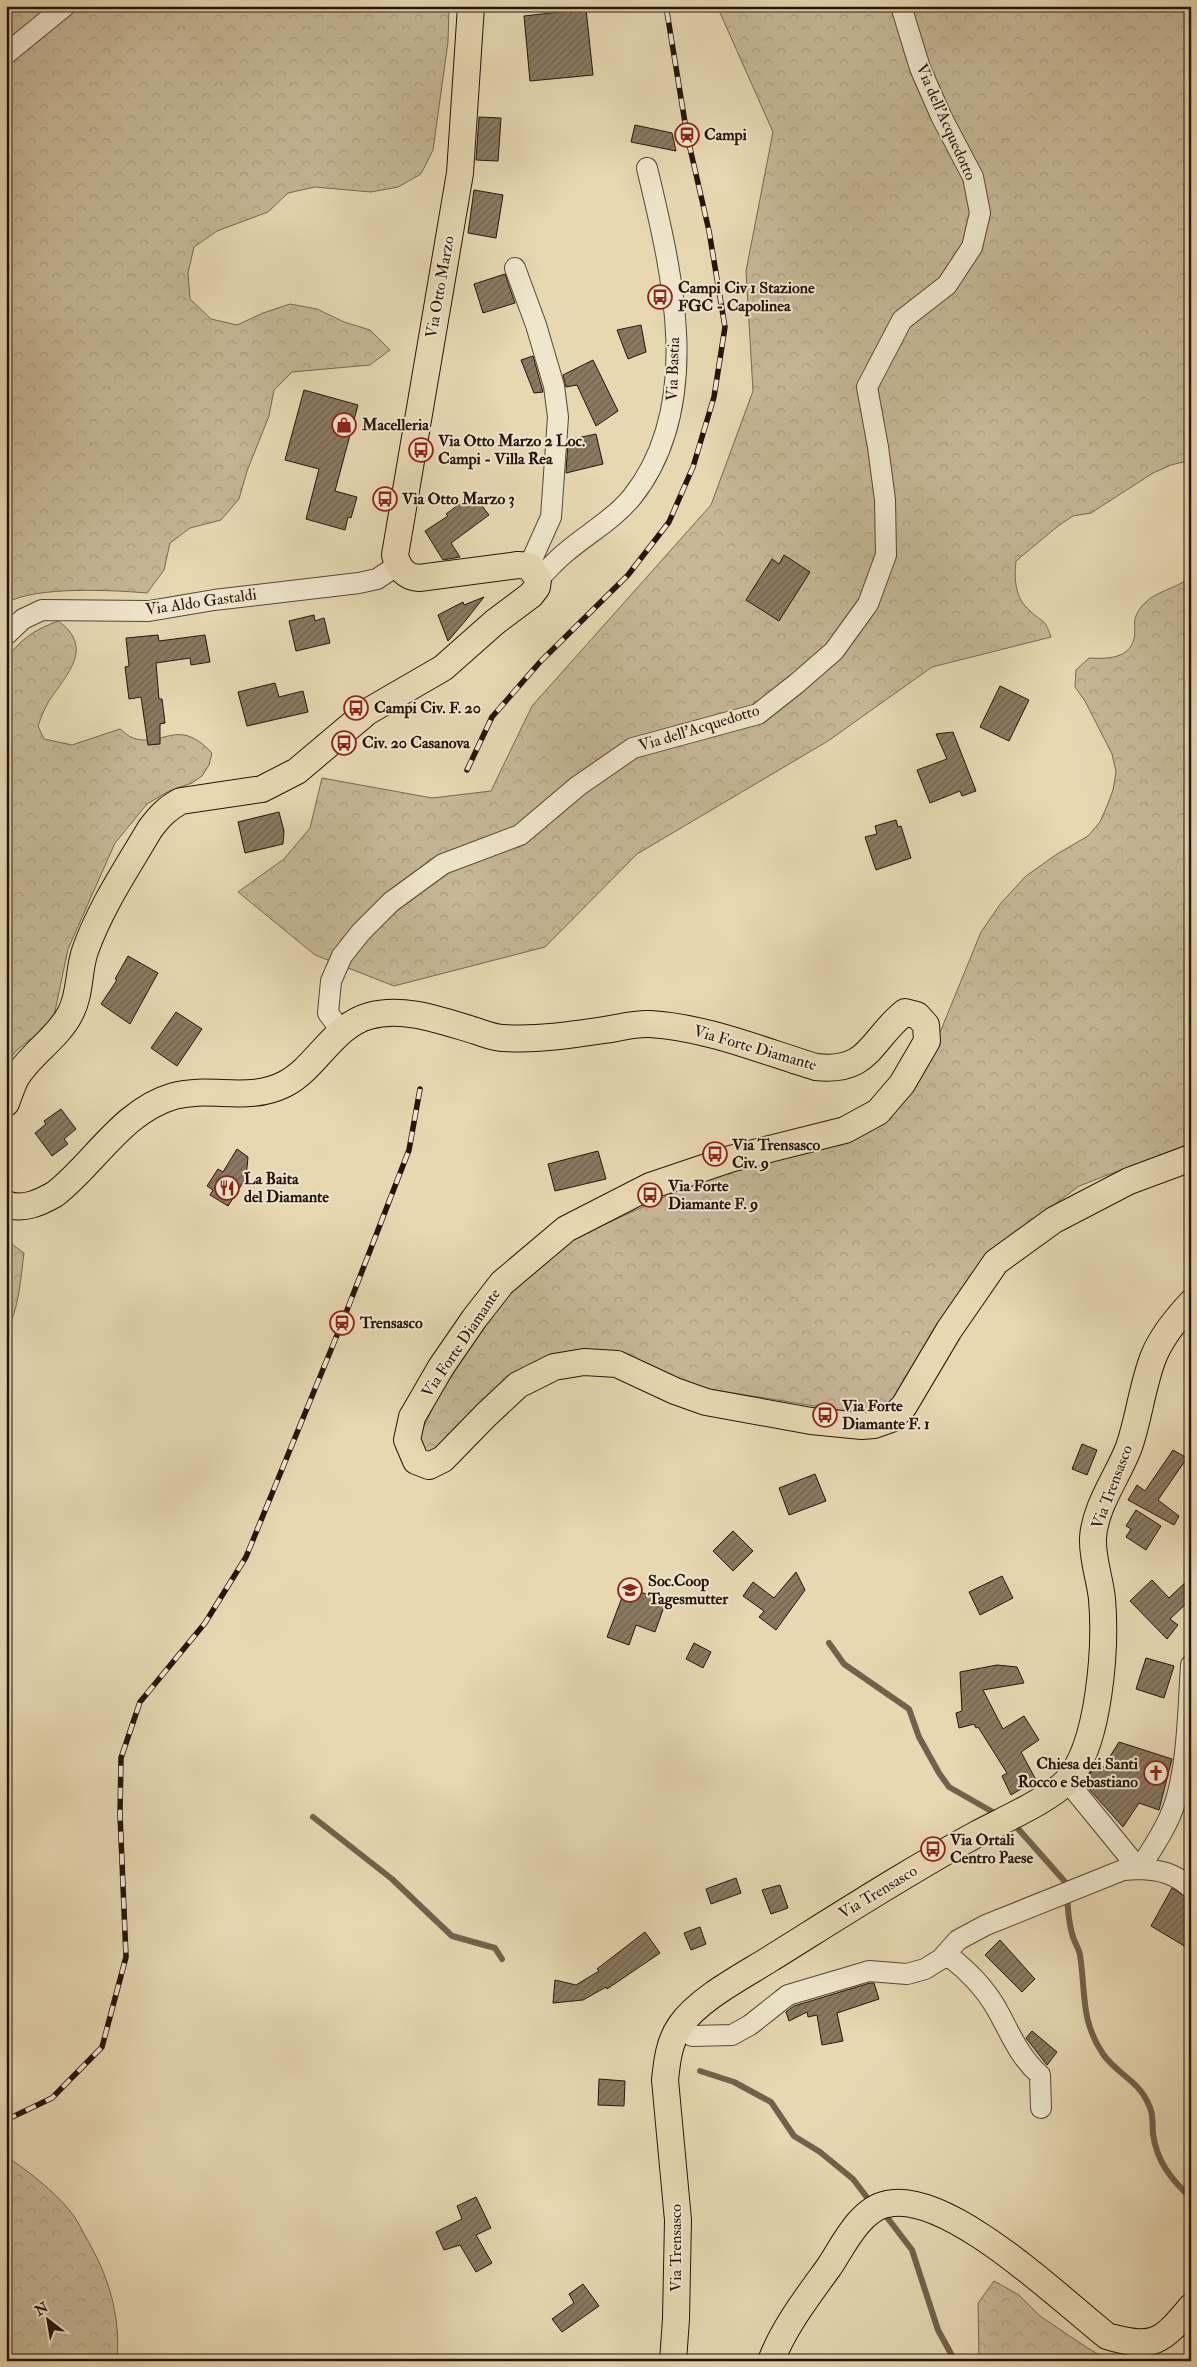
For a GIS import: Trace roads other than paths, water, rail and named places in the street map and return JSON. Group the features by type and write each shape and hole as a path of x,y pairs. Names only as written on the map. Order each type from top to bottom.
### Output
{"main road":[{"name":"Via Otto Marzo","path":"398,564 395,547 460,173 471,6"},
{"path":"6,1103 16,1078 24,1066 61,1028 71,1014 77,998 84,953 97,921 150,829 170,806 181,801 262,789 296,771 367,712 443,668 537,587 533,573 518,565 419,578 407,575 398,564"},
{"name":"Via Forte Diamante","path":"342,1032 354,1022 369,1016 394,1013 427,1017 502,1038 552,1038 648,1024 688,1029 816,1067 834,1069 855,1063 870,1052 894,1021 905,1012 917,1015 926,1026 927,1041 902,1084 878,1112 845,1130 730,1159 650,1186 566,1228 502,1283 474,1319 441,1367 412,1418 407,1440 416,1461 429,1466 443,1459 518,1385 554,1367 584,1362 617,1364 675,1391 706,1402 811,1421 862,1426 882,1423 898,1414 904,1406 979,1284 996,1262 1054,1220 1129,1181 1191,1158"},
{"path":"6,1204 26,1206 55,1194 128,1122 152,1106 172,1097 194,1092 252,1094 276,1088 298,1076 342,1032"},
{"name":"Via Trensasco","path":"673,2361 676,2319 678,2220 665,2080 670,2048 681,2024 707,2000 851,1908 958,1844 1046,1796 1068,1781 1084,1750 1098,1691 1103,1654 1102,1597 1094,1550 1097,1521 1130,1446 1153,1357 1163,1338 1191,1303"},
{"path":"771,2361 800,2308 856,2227 867,2214 886,2204 906,2203 952,2218 987,2238 1107,2336 1131,2343 1153,2342 1171,2331 1191,2306"}],"street":[{"path":"6,54 65,6"},
{"name":"Via dell'Acquedotto","path":"342,1032 328,1012 331,981 342,956 361,932 391,902 443,864 520,835 578,786 632,748 758,714 834,651 868,604 886,555 885,500 878,447 866,387 902,320 947,285 972,247 980,213 973,177 941,116 920,68 901,6"},
{"name":"Via Bastia","path":"533,573 598,529 631,497 657,458 669,425 676,380 676,347 670,274 646,168"},
{"path":"515,268 536,325 554,386 558,417 551,517 533,573"},
{"name":"Via Aldo Gastaldi","path":"6,635 23,618 42,610 150,611 214,600 359,583 377,579 398,564"},
{"path":"1139,1869 1156,1843 1175,1802 1184,1760 1191,1665"},
{"path":"1068,1781 1139,1869"},
{"path":"692,2036 732,2035 750,2026 788,1996 869,1971 907,1974 925,1969 941,1959 958,1940 986,1925 1123,1870 1156,1870 1178,1877 1191,1888"},
{"path":"941,1959 950,1957 972,1975 994,2005 1023,2058 1040,2075 1041,2108"}],"waterway":[{"path":"829,1643 844,1664 909,1709 919,1737 949,1787 998,1815"},
{"path":"313,1817 392,1879 452,1936 495,1948 502,1959"},
{"path":"1013,1823 1067,1884 1070,1924 1080,1955 1087,2017 1096,2042 1108,2060 1143,2094 1151,2110 1155,2144 1162,2162 1171,2177 1191,2198"},
{"path":"700,2071 734,2082 771,2102 794,2136 820,2152 853,2179 872,2204"},
{"path":"883,2212 912,2250 938,2330 955,2361"}],"railway":[{"path":"467,770 492,717 540,662 628,575 669,522 693,467 714,397 725,327 709,231 687,135 666,6"},
{"path":"6,2120 52,2098 102,2047 126,1957 120,1814 121,1758 140,1702 205,1623 246,1557 342,1323 409,1150 420,1089"}],"place":[{"name":"Campi","path":"687,135"},
{"name":"Campi Civ 1 Stazione FGC - Capolinea","path":"660,297"},
{"name":"Macelleria","path":"344,425"},
{"name":"Via Otto Marzo 2 Loc. Campi - Villa Rea","path":"421,450"},
{"name":"Via Otto Marzo 3","path":"385,499"},
{"name":"Campi Civ. F. 20","path":"356,708"},
{"name":"Civ. 20 Casanova","path":"344,743"},
{"name":"Via Trensasco Civ. 9","path":"715,1154"},
{"name":"La Baita del Diamante","path":"227,1188"},
{"name":"Via Forte Diamante F. 9","path":"650,1195"},
{"name":"Trensasco","path":"342,1323"},
{"name":"Via Forte Diamante F. 1","path":"825,1415"},
{"name":"Soc.Coop Tagesmutter","path":"630,1590"},
{"name":"Chiesa dei Santi Rocco e Sebastiano","path":"1156,1773"},
{"name":"Via Ortali Centro Paese","path":"933,1849"}]}
